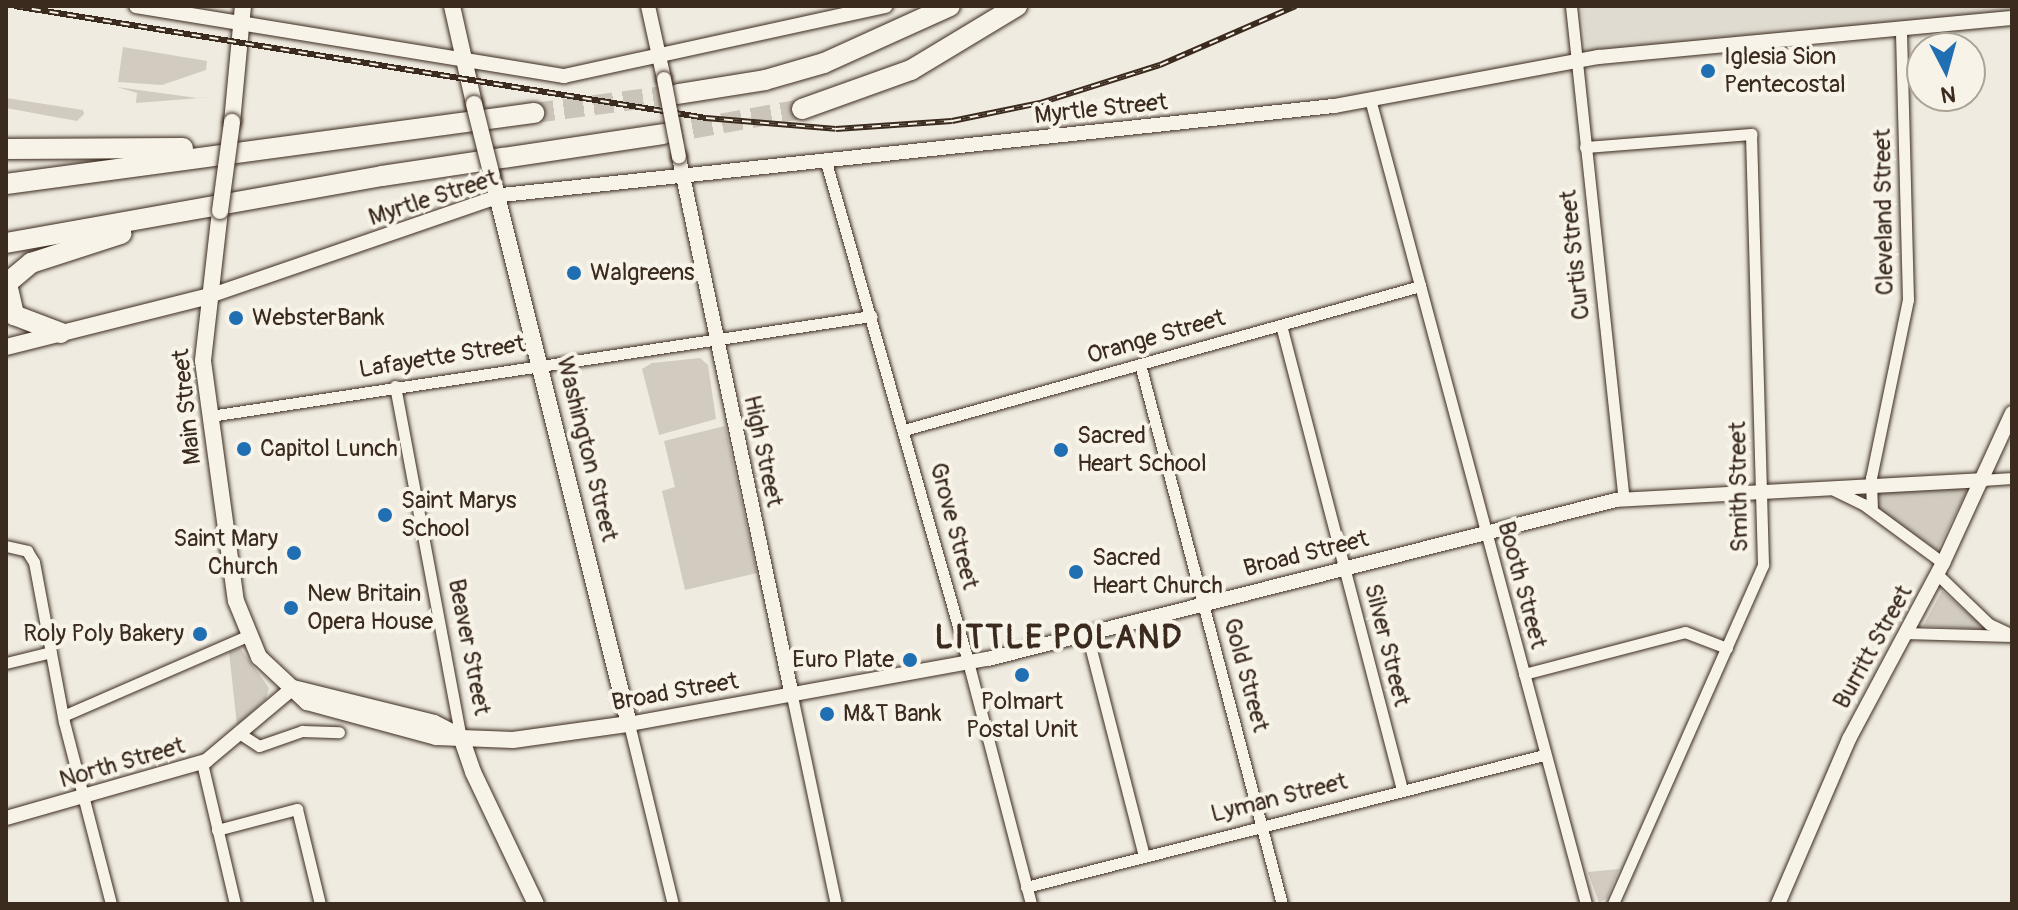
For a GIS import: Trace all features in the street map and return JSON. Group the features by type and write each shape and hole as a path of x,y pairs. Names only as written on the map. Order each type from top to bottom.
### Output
{"highway":[{"path":"671,86 824,63 950,6"},
{"path":"802,109 900,75 1017,6"},
{"path":"6,184 534,113"},
{"path":"6,243 663,134"},
{"path":"6,149 142,150 282,138 322,142"},
{"path":"61,333 14,315 7,284 38,260 173,213"}],"main road":[{"name":"Main Street","path":"243,6 232,122 202,355 234,591 247,636 263,662 302,699 332,711 436,737 461,737"},
{"name":"Washington Street","path":"452,6 629,724"},
{"path":"6,347 209,296"},
{"name":"Broad Street","path":"461,737 519,739 629,724"},
{"name":"Beaver Street","path":"461,737 473,772 536,904"}],"street":[{"path":"136,6 566,76 885,6"},
{"name":"High Street","path":"648,6 659,57 671,86 683,178 836,904"},
{"name":"Curtis Street","path":"1571,6 1624,499"},
{"name":"Myrtle Street","path":"209,296 498,196 683,178 1370,99 1577,60 2012,18"},
{"name":"Cleveland Street","path":"1870,486 1909,294 1901,29"},
{"name":"Booth Street","path":"1370,99 1586,904"},
{"name":"Smith Street","path":"1585,147 1751,134 1763,565 1613,904"},
{"name":"Grove Street","path":"826,162 969,663 1031,904"},
{"name":"Orange Street","path":"904,430 1281,325 1419,282"},
{"name":"Lafayette Street","path":"210,416 871,316"},
{"name":"Silver Street","path":"1281,325 1402,790"},
{"name":"Gold Street","path":"1140,364 1282,904"},
{"name":"Beaver Street","path":"395,386 461,737"},
{"name":"Burritt Street","path":"1778,904 1843,750 1940,569 2012,413"},
{"name":"Broad Street","path":"629,724 969,663 1624,499 2012,478"},
{"path":"1870,486 1872,510"},
{"path":"1834,490 1872,510 1940,569 1992,626 2012,635"},
{"path":"6,546 30,553 63,716 111,904"},
{"path":"1524,674 1685,632 1727,648"},
{"path":"1904,633 2012,635"},
{"path":"1087,634 1144,856"},
{"path":"63,716 247,636"},
{"path":"6,663 51,652"},
{"name":"North Street","path":"6,818 202,763 242,735 293,688"},
{"name":"Washington Street","path":"629,724 673,904"},
{"path":"242,735 259,746 298,732 339,732"},
{"name":"Lyman Street","path":"1026,887 1544,755"},
{"path":"202,763 235,904"},
{"path":"217,830 297,809 320,904"}],"shaded area":[{"path":"1581,6 2012,6 2012,14 1587,55"},
{"path":"123,47 207,61 206,70 162,85 118,82"},
{"path":"117,87 197,98 213,97 136,103 137,93"},
{"path":"6,98 83,110 84,114 77,121 6,108"},
{"path":"700,358 708,365 716,419 659,435 642,369 652,363"},
{"path":"725,426 757,573 685,590 662,491 675,487 664,441"},
{"path":"1958,485 1967,491 1937,550 1876,507 1874,492"},
{"path":"1942,591 1986,629 1923,626"},
{"path":"240,648 269,688 266,699 237,725 229,652"},
{"path":"1619,869 1607,898 1599,903 1588,872"}],"tunnel":[{"path":"534,113 678,94"},
{"path":"663,134 802,109"}],"railway":[{"path":"14,6 706,118 836,129 952,121 1040,103 1160,65 1296,6"}],"place":[{"name":"Iglesia Sion Pentecostal","path":"1708,71"},
{"name":"Walgreens","path":"574,273"},
{"name":"WebsterBank","path":"236,318"},
{"name":"Capitol Lunch","path":"244,449"},
{"name":"Sacred Heart School","path":"1061,450"},
{"name":"Saint Marys School","path":"385,515"},
{"name":"Saint Mary Church","path":"294,553"},
{"name":"Sacred Heart Church","path":"1076,572"},
{"name":"New Britain Opera House","path":"291,608"},
{"name":"Roly Poly Bakery","path":"200,634"},
{"name":"Euro Plate","path":"910,660"},
{"name":"Polmart Postal Unit","path":"1022,675"},
{"name":"M&T Bank","path":"827,714"}],"district":[{"name":"LITTLE POLAND","path":"1059,638"}]}
